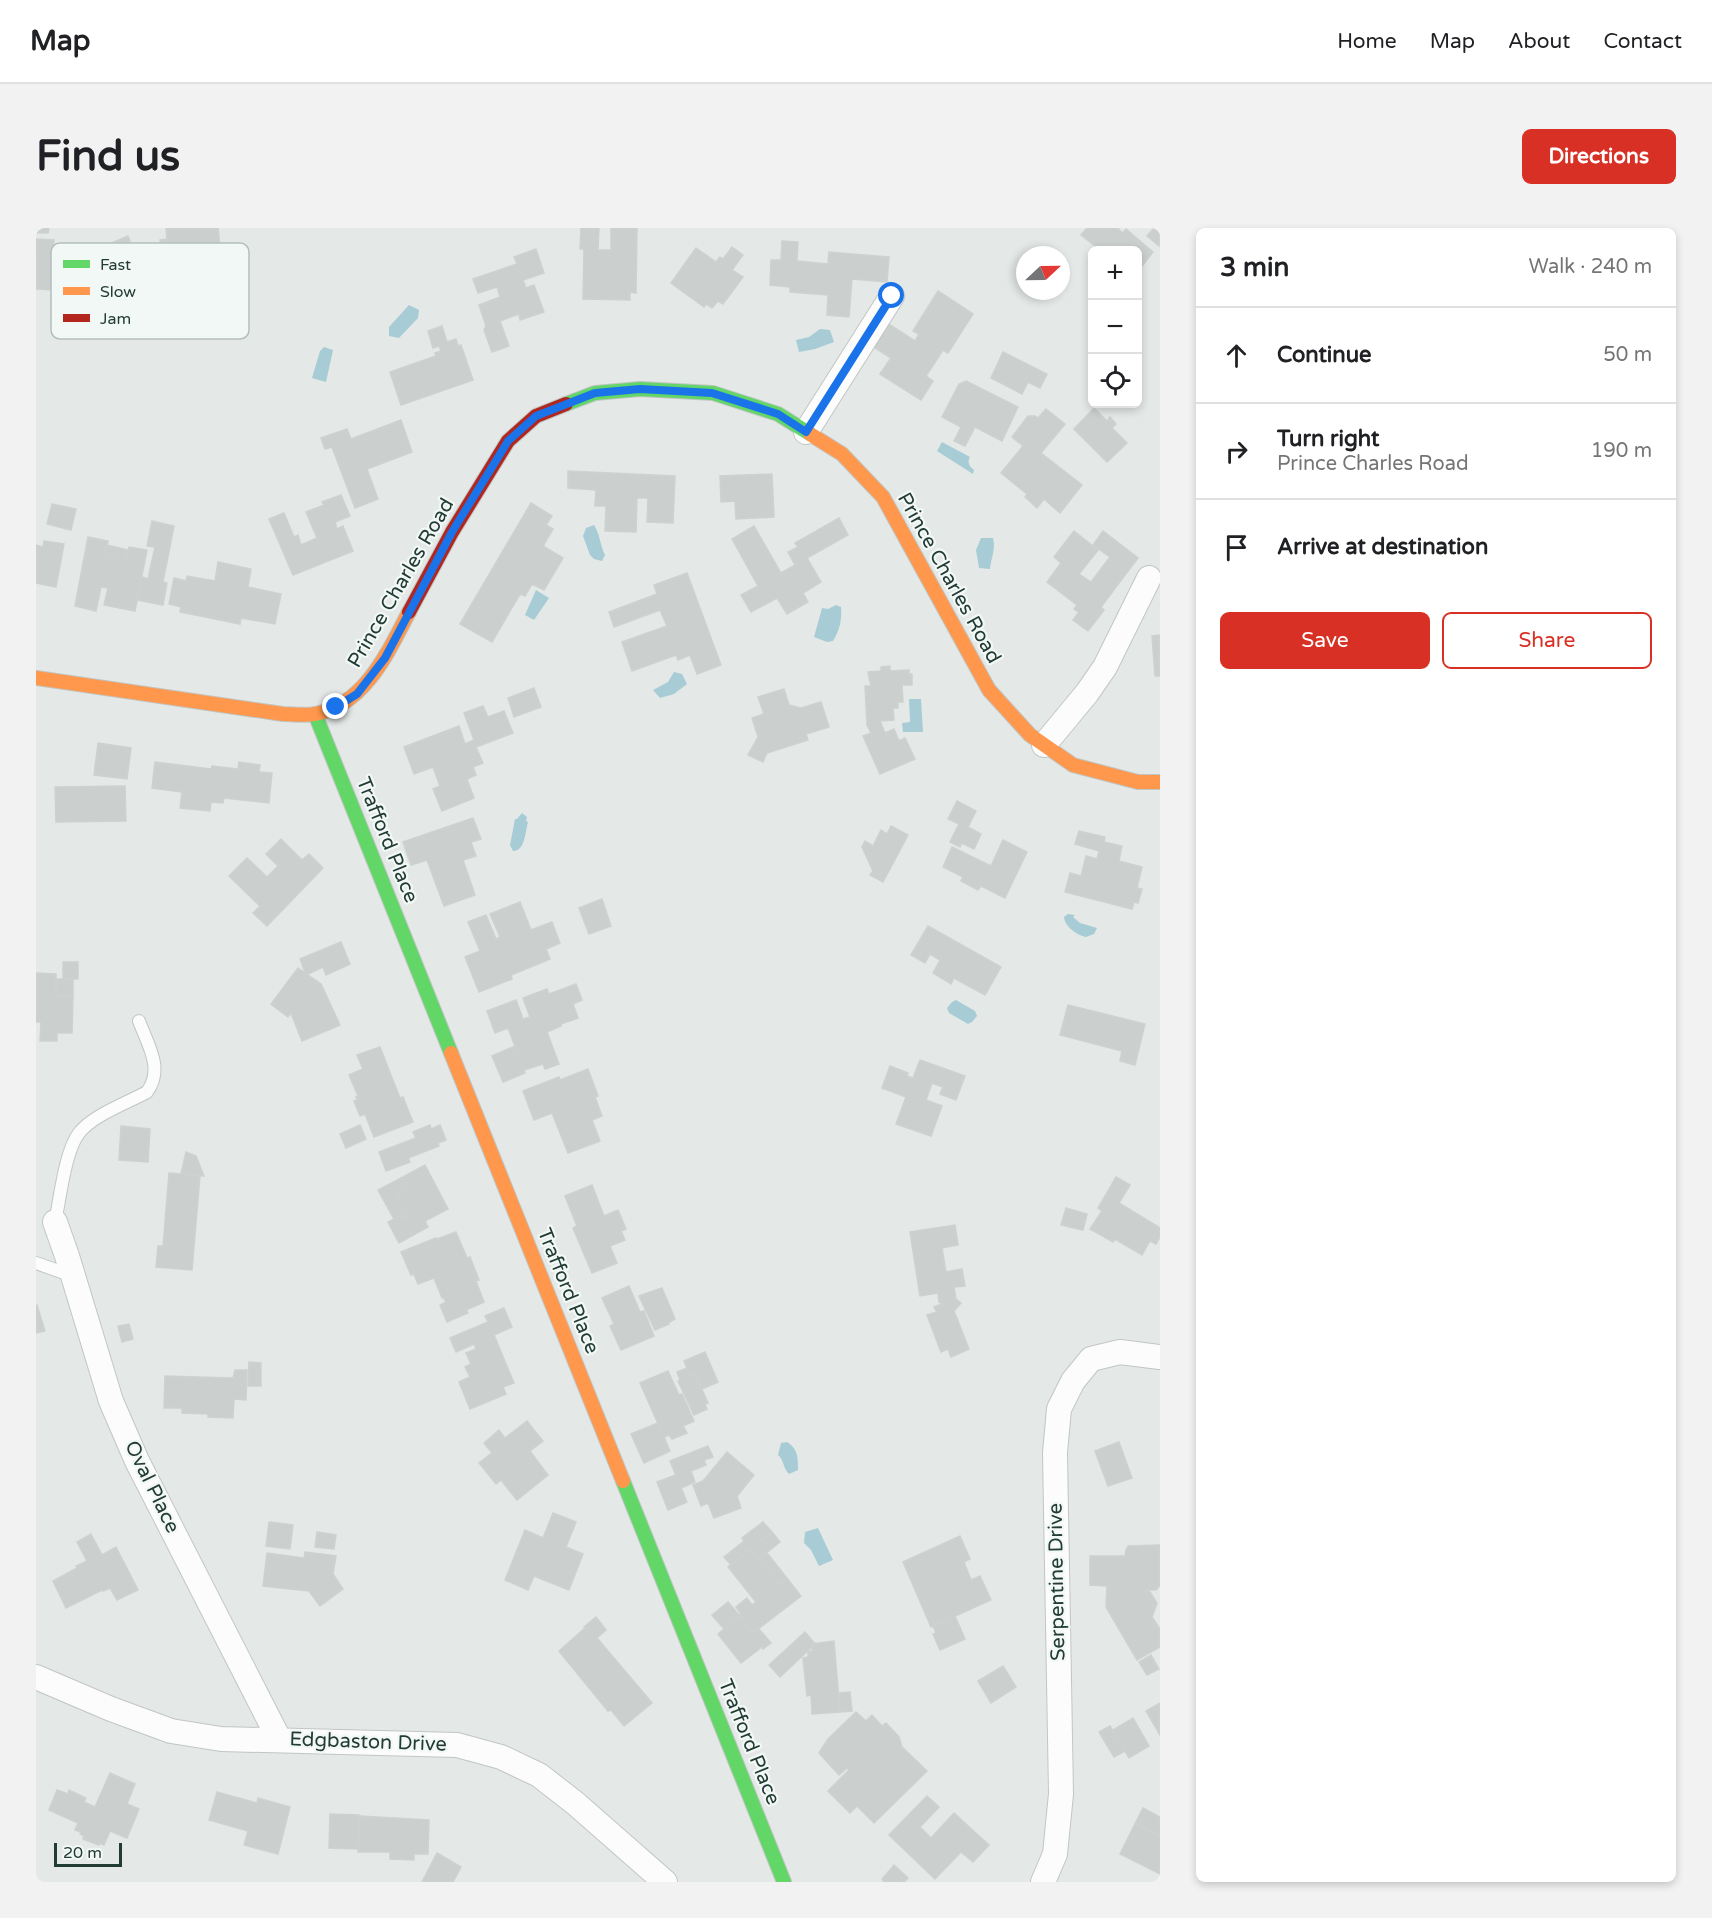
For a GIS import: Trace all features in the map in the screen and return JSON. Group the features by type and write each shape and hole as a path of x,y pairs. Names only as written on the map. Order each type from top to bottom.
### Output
{"street":[{"path":"806,432 892,296"},
{"name":"Prince Charles Road","path":"36,678 284,714 315,714 336,707 357,694 385,658 452,532 508,441 536,416 595,393 640,389 712,393 778,414 842,454 883,497 989,690 1030,735 1073,765 1138,782 1160,782"},
{"path":"1044,745 1087,693 1105,667 1149,578"},
{"name":"Trafford Place","path":"315,714 784,1882"},
{"name":"Oval Place","path":"55,1222 111,1401 137,1461 279,1739"},
{"name":"Serpentine Drive","path":"1043,1882 1055,1854 1061,1794 1055,1453 1059,1409 1073,1381 1091,1359 1120,1352 1160,1357"},
{"name":"Edgbaston Drive","path":"36,1677 111,1709 171,1731 221,1739 457,1745 501,1757 539,1775 665,1882"}],"lane":[{"path":"55,1222 69,1154 78,1134 96,1119 147,1092 152,1084 156,1073 153,1057 140,1021"},
{"path":"36,1263 73,1276"}],"water":[{"path":"409,305 419,310 418,318 399,338 389,336 389,327"},
{"path":"820,329 830,330 834,342 799,352 796,340 809,337"},
{"path":"324,347 333,350 326,382 312,378 320,351"},
{"path":"942,442 970,457 969,462 974,470 973,474 937,451"},
{"path":"594,525 605,555 602,561 590,555 583,536 586,528"},
{"path":"981,538 993,538 994,550 990,569 979,568 976,550"},
{"path":"536,590 549,598 534,620 525,615"},
{"path":"836,605 841,607 841,616 839,629 833,641 827,642 814,637 822,608 828,609"},
{"path":"674,672 682,674 687,684 674,694 660,698 653,690 668,682"},
{"path":"909,699 921,699 923,732 903,732 902,723 910,722"},
{"path":"522,813 527,817 528,822 525,836 520,848 513,851 510,845 515,819"},
{"path":"1068,914 1075,915 1073,917 1080,923 1097,928 1094,934 1086,937 1072,930 1064,917"},
{"path":"956,1000 975,1011 977,1016 972,1022 968,1024 949,1013 947,1008"},
{"path":"787,1442 797,1454 798,1461 798,1470 789,1474 778,1455 781,1443"},
{"path":"818,1528 833,1560 819,1566 811,1550 804,1543 805,1532"}],"building":[{"path":"36,228 49,228 48,233 36,233"},
{"path":"166,228 218,228 220,243 160,243 160,240 167,239"},
{"path":"581,228 599,228 598,250 611,250 611,228 637,228 636,293 630,292 630,300 583,299 584,249 580,249"},
{"path":"1087,228 1119,228 1123,233 1126,229 1153,252 1142,266 1142,246 1095,246 1081,235"},
{"path":"1154,228 1160,228 1159,246 1147,236"},
{"path":"128,236 131,243 112,243"},
{"path":"36,239 54,240 54,243 51,243 51,290 36,289"},
{"path":"782,241 798,242 797,261 828,264 829,252 889,257 887,282 852,279 849,317 827,315 828,295 790,292 790,287 770,285 771,260 781,260"},
{"path":"732,247 743,255 732,270 743,277 723,304 718,301 712,308 706,304 704,307 671,283 696,248 716,262 720,257 723,259"},
{"path":"536,249 544,273 523,280 526,288 534,285 544,312 520,320 519,314 500,321 509,346 492,352 484,330 486,326 479,305 500,297 497,287 478,293 473,279 517,264 514,257"},
{"path":"938,291 973,314 948,353 943,350 926,376 933,381 921,400 880,374 891,358 866,342 881,319 915,341 919,334 913,331"},
{"path":"442,326 447,342 456,339 458,346 461,345 473,380 401,405 390,372 436,356 435,353 441,351 439,346 433,348 428,331"},
{"path":"1003,352 1047,374 1040,388 1028,382 1022,394 991,378"},
{"path":"966,381 1018,407 1002,441 975,427 965,446 954,441 961,427 942,417 959,384"},
{"path":"1094,408 1107,421 1110,417 1116,424 1112,428 1127,443 1107,462 1074,429"},
{"path":"1046,409 1065,424 1041,453 1082,485 1060,513 1044,499 1037,508 1025,497 1027,494 1001,473 1023,446 1012,437 1028,416 1038,418"},
{"path":"401,420 412,452 367,469 378,499 355,508 332,447 325,449 321,438 347,429 351,439"},
{"path":"568,471 675,476 673,523 647,522 648,498 637,498 636,532 605,531 606,506 595,506 596,490 568,488"},
{"path":"772,474 774,517 736,519 735,501 721,502 720,476"},
{"path":"341,495 350,516 335,522 337,529 343,526 353,551 293,575 269,519 284,513 294,537 298,535 301,545 317,538 306,512 324,505 322,502"},
{"path":"531,503 552,516 546,525 553,529 543,546 563,558 544,590 532,584 525,596 520,594 492,642 460,624"},
{"path":"52,504 76,509 71,530 47,524"},
{"path":"839,518 848,535 807,558 821,582 803,593 808,602 787,614 777,598 751,612 741,595 758,586 732,539 754,526 781,573 795,565 788,552 798,547 795,543"},
{"path":"152,521 174,526 163,582 167,583 163,605 137,600 142,577 148,579 155,547 147,546"},
{"path":"1074,531 1098,550 1079,574 1091,582 1110,557 1093,545 1103,531 1138,558 1101,607 1104,610 1088,631 1073,620 1079,612 1074,609 1077,605 1047,582 1061,563 1054,557"},
{"path":"88,537 108,541 105,555 126,559 129,547 147,550 135,611 104,605 108,588 101,587 96,611 75,606"},
{"path":"44,541 64,544 56,587 36,583 36,545 43,547"},
{"path":"107,545 128,550 126,559 105,555"},
{"path":"218,562 251,569 248,587 281,594 275,624 241,618 240,624 180,612 181,607 169,604 174,578 186,581 187,576 215,581"},
{"path":"687,573 721,665 697,674 690,655 678,660 676,655 632,671 622,642 667,626 660,610 614,627 609,612 657,594 654,585"},
{"path":"1160,635 1160,676 1155,676 1152,636"},
{"path":"890,666 890,671 909,670 909,674 912,674 912,685 902,685 903,702 898,702 898,708 893,708 894,720 880,721 885,733 894,729 899,741 905,738 915,759 880,774 863,736 871,733 867,725 865,686 871,686 868,672 881,671 881,667"},
{"path":"534,688 541,707 514,717 508,698"},
{"path":"784,689 789,705 801,708 821,702 829,727 806,734 808,740 767,753 763,762 748,755 758,737 752,718 764,714 758,697"},
{"path":"483,706 488,717 504,711 513,733 476,747 483,763 473,767 476,775 467,779 474,798 442,811 433,789 440,786 433,767 414,774 404,747 459,726 465,744 474,740 464,713"},
{"path":"98,743 131,748 127,779 94,775"},
{"path":"155,762 211,769 212,766 238,769 239,762 260,765 259,772 272,773 269,803 224,798 223,803 211,802 210,811 180,808 182,792 152,788"},
{"path":"125,786 126,821 56,822 55,787"},
{"path":"957,801 976,811 968,827 981,834 974,849 962,843 960,847 950,842 959,824 948,819"},
{"path":"473,818 481,839 471,842 476,856 463,860 475,895 444,906 427,860 411,865 403,842"},
{"path":"891,826 908,835 883,882 870,875 873,871 862,847 865,841 873,846 881,830 887,834"},
{"path":"1079,831 1105,837 1104,842 1122,846 1119,861 1142,867 1137,888 1142,889 1138,903 1134,902 1132,909 1065,892 1070,873 1081,876 1086,856 1097,859 1099,851 1075,844"},
{"path":"281,839 302,860 309,854 323,868 267,926 253,913 260,906 229,876 247,858 267,877 278,866 266,854"},
{"path":"1003,840 1027,852 1005,898 981,886 978,890 961,881 963,877 943,867 952,847 991,866"},
{"path":"602,899 611,926 589,934 579,908"},
{"path":"520,902 531,930 552,922 560,943 546,949 550,959 511,975 512,979 479,992 465,957 480,951 468,922 486,915 496,939 500,937 490,914"},
{"path":"928,926 1001,967 985,995 954,978 951,984 933,973 940,960 930,954 925,963 911,955"},
{"path":"341,942 350,964 326,975 323,967 306,975 300,959"},
{"path":"63,962 78,962 78,979 63,979"},
{"path":"298,968 321,984 340,1025 302,1041 291,1013 288,1017 271,1004"},
{"path":"36,973 56,974 56,996 73,996 72,1033 57,1033 57,1041 40,1041 41,1022 36,1022"},
{"path":"56,979 73,979 73,996 56,996"},
{"path":"576,984 582,1000 573,1004 578,1018 547,1032 559,1064 545,1069 543,1064 524,1070 508,1028 495,1033 487,1011 516,1000 523,1019 530,1017 523,998 547,989 549,994"},
{"path":"1068,1005 1145,1024 1135,1065 1120,1061 1122,1051 1060,1035"},
{"path":"515,1046 525,1073 503,1082 492,1056"},
{"path":"380,1047 400,1098 403,1097 413,1122 374,1137 365,1114 360,1116 354,1101 358,1096 349,1075 363,1069 357,1055"},
{"path":"920,1060 965,1076 956,1100 940,1094 943,1087 932,1083 926,1100 942,1106 931,1136 896,1124 906,1097 882,1088 890,1066 908,1073 907,1076 913,1078"},
{"path":"588,1069 598,1096 595,1097 602,1116 592,1120 600,1141 568,1153 552,1113 534,1120 523,1091"},
{"path":"360,1125 366,1139 346,1148 340,1134"},
{"path":"430,1125 431,1129 440,1125 446,1140 438,1143 439,1146 408,1158 410,1162 386,1171 379,1152 416,1138 413,1132"},
{"path":"121,1126 150,1129 148,1162 119,1160"},
{"path":"186,1152 196,1156 204,1176 181,1174"},
{"path":"425,1165 448,1209 425,1221 428,1227 399,1243 388,1222 402,1215 404,1218 409,1215 397,1194 407,1189 401,1178"},
{"path":"169,1173 200,1176 192,1270 156,1267 158,1246 163,1246"},
{"path":"1116,1177 1130,1185 1119,1203 1160,1228 1160,1237 1156,1244 1150,1241 1142,1255 1115,1239 1113,1242 1090,1229 1102,1211 1098,1208"},
{"path":"401,1178 407,1189 397,1194 409,1215 404,1218 402,1215 394,1219 378,1190"},
{"path":"592,1185 604,1216 618,1210 626,1229 621,1231 625,1240 610,1246 617,1263 592,1273 573,1228 577,1226 565,1196"},
{"path":"1066,1208 1087,1214 1083,1230 1061,1225"},
{"path":"955,1225 958,1245 942,1248 946,1272 962,1269 965,1286 954,1287 956,1299 961,1303 954,1311 969,1349 951,1357 948,1349 941,1352 927,1315 937,1312 934,1307 942,1304 939,1302 938,1293 920,1296 910,1232"},
{"path":"456,1232 467,1258 470,1257 484,1302 466,1310 468,1313 447,1322 440,1305 446,1302 434,1278 418,1284 414,1274 411,1275 401,1252"},
{"path":"629,1286 640,1312 644,1311 654,1336 621,1350 610,1326 614,1324 602,1298"},
{"path":"662,1288 675,1319 655,1330 639,1296"},
{"path":"36,1306 45,1331 36,1333"},
{"path":"504,1308 512,1327 494,1335 514,1383 503,1387 506,1394 470,1409 459,1382 470,1377 465,1367 471,1364 466,1353 476,1349 474,1344 456,1352 450,1338 488,1322 485,1316"},
{"path":"129,1324 133,1339 122,1342 118,1326"},
{"path":"705,1352 718,1382 702,1389 695,1374 690,1375 684,1361"},
{"path":"249,1362 261,1363 261,1386 248,1386"},
{"path":"687,1368 690,1375 695,1374 708,1403 705,1404 707,1409 694,1415 678,1381 680,1380 677,1372"},
{"path":"235,1370 247,1370 246,1400 234,1399 233,1418 208,1417 208,1414 182,1413 182,1408 164,1408 165,1376 233,1378"},
{"path":"668,1371 679,1395 682,1394 694,1421 683,1426 687,1433 672,1439 669,1435 664,1437 640,1383"},
{"path":"527,1421 543,1441 530,1451 548,1475 517,1500 501,1480 496,1484 479,1463 492,1453 484,1443 499,1430 505,1438"},
{"path":"658,1423 670,1451 644,1463 631,1434"},
{"path":"1119,1442 1132,1478 1108,1486 1095,1451"},
{"path":"708,1446 713,1457 704,1460 706,1465 691,1471 695,1482 681,1488 670,1461"},
{"path":"727,1452 754,1475 737,1496 741,1508 714,1518 708,1503 701,1506 693,1485 703,1481"},
{"path":"676,1475 687,1502 668,1510 657,1482"},
{"path":"553,1513 576,1522 566,1547 583,1554 569,1590 534,1576 528,1590 505,1580 525,1530 543,1538"},
{"path":"269,1522 293,1525 290,1549 266,1546"},
{"path":"763,1522 772,1532 757,1544 787,1578 779,1584 750,1550 731,1565 724,1557 744,1541 742,1538"},
{"path":"317,1532 336,1535 334,1549 315,1547"},
{"path":"772,1532 780,1542 765,1554 757,1544"},
{"path":"91,1534 102,1555 116,1547 138,1590 117,1600 110,1588 102,1590 66,1608 53,1581 87,1561 77,1542"},
{"path":"960,1536 970,1559 964,1562 971,1580 980,1576 991,1600 931,1627 903,1562"},
{"path":"1160,1545 1160,1585 1156,1590 1146,1591 1150,1592 1157,1603 1152,1617 1160,1629 1160,1647 1137,1660 1106,1607 1107,1586 1090,1585 1090,1556 1125,1556 1128,1546"},
{"path":"750,1550 779,1584 787,1578 801,1596 753,1633 739,1615 741,1614 736,1607 747,1598 752,1605 756,1602 728,1567"},
{"path":"305,1552 336,1556 333,1574 343,1589 320,1606 309,1591 263,1586 267,1553 304,1558"},
{"path":"728,1602 740,1616 724,1629 712,1615"},
{"path":"740,1616 753,1633 759,1629 771,1643 741,1663 718,1634"},
{"path":"955,1616 965,1639 940,1650 933,1634 936,1633 933,1626"},
{"path":"596,1617 606,1630 597,1638 652,1703 624,1726 611,1710 608,1711 559,1651"},
{"path":"805,1632 815,1644 780,1677 769,1665"},
{"path":"834,1641 840,1712 812,1714 811,1695 807,1696 803,1658 808,1657 808,1651 812,1651 812,1644"},
{"path":"1151,1655 1159,1669 1147,1675 1139,1662"},
{"path":"1003,1666 1016,1687 991,1703 978,1681"},
{"path":"850,1692 852,1711 840,1712 839,1693"},
{"path":"1160,1703 1160,1735 1146,1711"},
{"path":"856,1712 866,1721 872,1715 882,1726 886,1723 899,1737 902,1747 927,1771 874,1823 857,1806 850,1813 828,1791 849,1770 847,1768 839,1775 819,1753 828,1739"},
{"path":"1133,1718 1149,1746 1129,1758 1113,1730"},
{"path":"1110,1726 1125,1751 1114,1757 1099,1732"},
{"path":"110,1773 135,1784 127,1804 139,1809 127,1838 110,1831 104,1845 100,1843 99,1845 83,1839 81,1832 75,1830 78,1823 49,1810 57,1790 68,1794 69,1790 86,1798 84,1802 95,1807"},
{"path":"217,1792 257,1803 258,1798 290,1807 278,1854 244,1845 248,1831 209,1820"},
{"path":"927,1796 939,1807 920,1827 931,1838 954,1813 989,1845 973,1862 961,1852 935,1879 889,1835"},
{"path":"1143,1808 1160,1817 1160,1836 1135,1824"},
{"path":"330,1814 359,1815 358,1849 329,1848"},
{"path":"360,1816 429,1820 428,1854 414,1854 414,1860 390,1859 390,1852 358,1852"},
{"path":"1135,1824 1160,1836 1160,1874 1120,1854"},
{"path":"437,1853 461,1867 453,1882 422,1882"},
{"path":"894,1865 908,1878 904,1882 884,1882 882,1879"}],"traffic: fast":[{"path":"566,404 595,393 640,389 713,393 778,414 810,434"},
{"path":"315,714 451,1053"},
{"path":"623,1481 784,1882"}],"traffic: slow":[{"path":"810,434 842,454 883,497 989,690 1030,735 1073,765 1138,782 1160,782"},
{"path":"36,678 283,714 315,714 333,709 348,700 373,675 409,612"},
{"path":"451,1053 623,1481"}],"traffic: jam":[{"path":"409,612 452,532 508,441 536,416 566,404"}],"route":[{"path":"336,707 357,694 385,658 452,532 508,441 536,416 595,393 640,389 712,393 778,414 806,432 892,296"}]}
